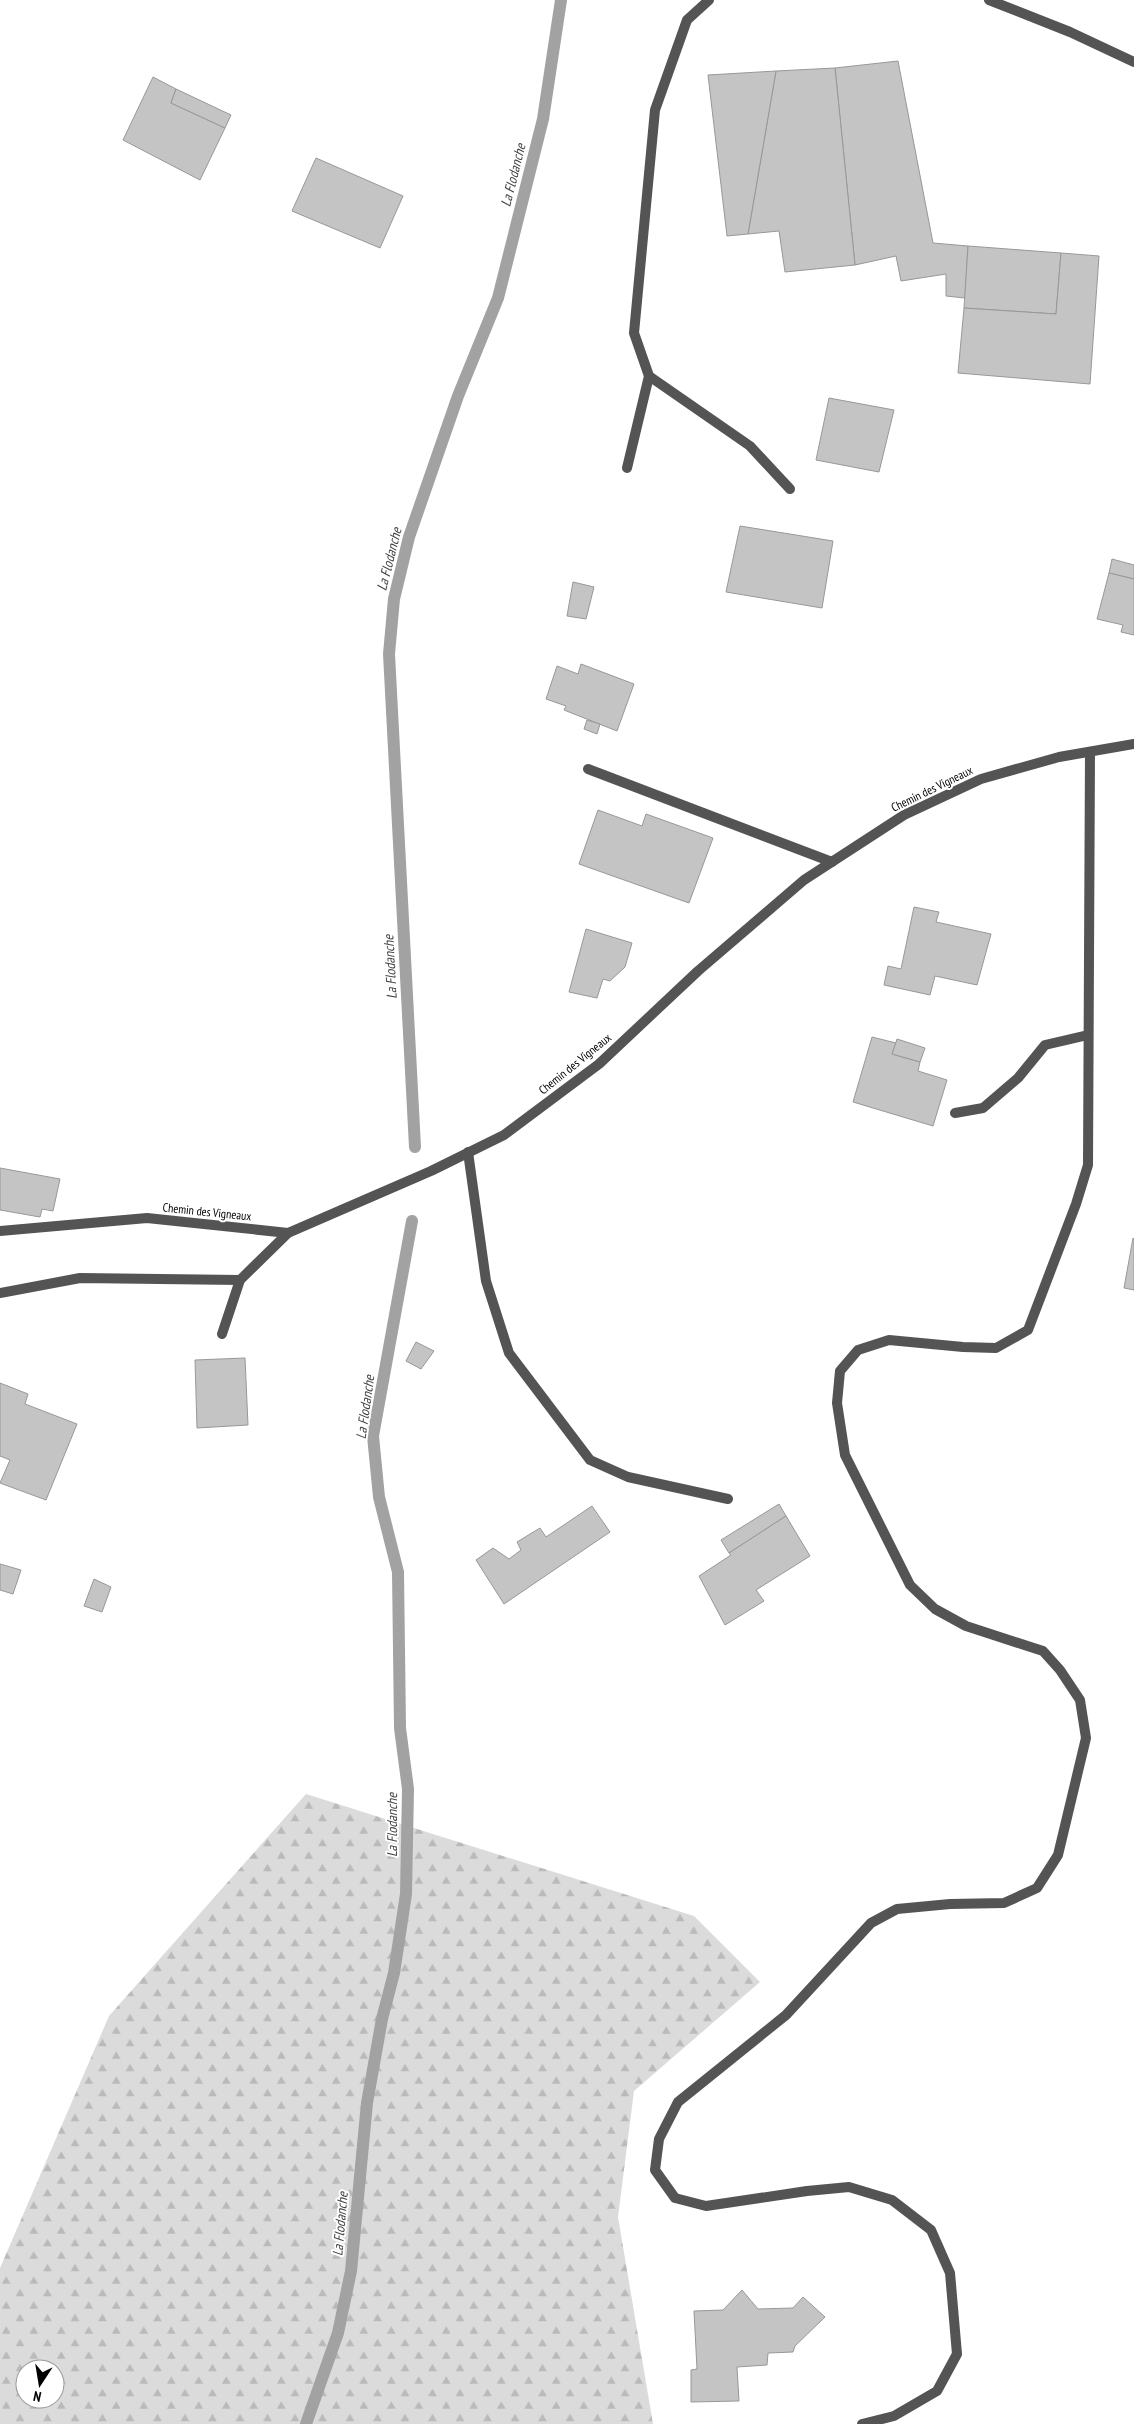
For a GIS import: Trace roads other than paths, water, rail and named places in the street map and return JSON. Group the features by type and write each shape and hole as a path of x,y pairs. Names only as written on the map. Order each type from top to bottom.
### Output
{"street":[{"path":"627,468 649,376 634,333 655,110 687,20 709,0"},
{"path":"989,0 1070,32 1134,62"},
{"path":"649,376 750,446 790,489"},
{"name":"Chemin des Vigneaux","path":"0,1230 147,1218 288,1233 431,1172 504,1134 599,1064 698,971 804,880 904,815 981,779 1059,757 1134,744"},
{"path":"862,2424 894,2416 937,2391 957,2354 950,2273 931,2230 892,2200 849,2187 807,2191 706,2206 675,2198 655,2170 659,2139 678,2102 786,2014 871,1923 897,1909 950,1904 1004,1903 1037,1888 1058,1855 1086,1738 1080,1700 1060,1670 1043,1651 966,1626 935,1609 910,1586 845,1455 837,1403 840,1371 858,1350 889,1340 996,1348 1028,1330 1076,1204 1088,1165 1090,752"},
{"path":"588,769 832,862"},
{"path":"955,1113 983,1108 1018,1078 1045,1045 1088,1035"},
{"path":"468,1152 486,1281 509,1353 590,1460 628,1477 728,1499"},
{"path":"222,1334 240,1280 288,1233"},
{"path":"0,1293 80,1278 240,1280"}],"waterway":[{"name":"La Flodanche","path":"415,1147 389,654 394,599 409,537 458,396 498,298 543,119 561,0"},
{"name":"La Flodanche","path":"306,2424 338,2333 351,2271 367,2103 382,2019 394,1973 406,1894 408,1789 400,1728 398,1572 379,1497 373,1436 412,1221"}]}
